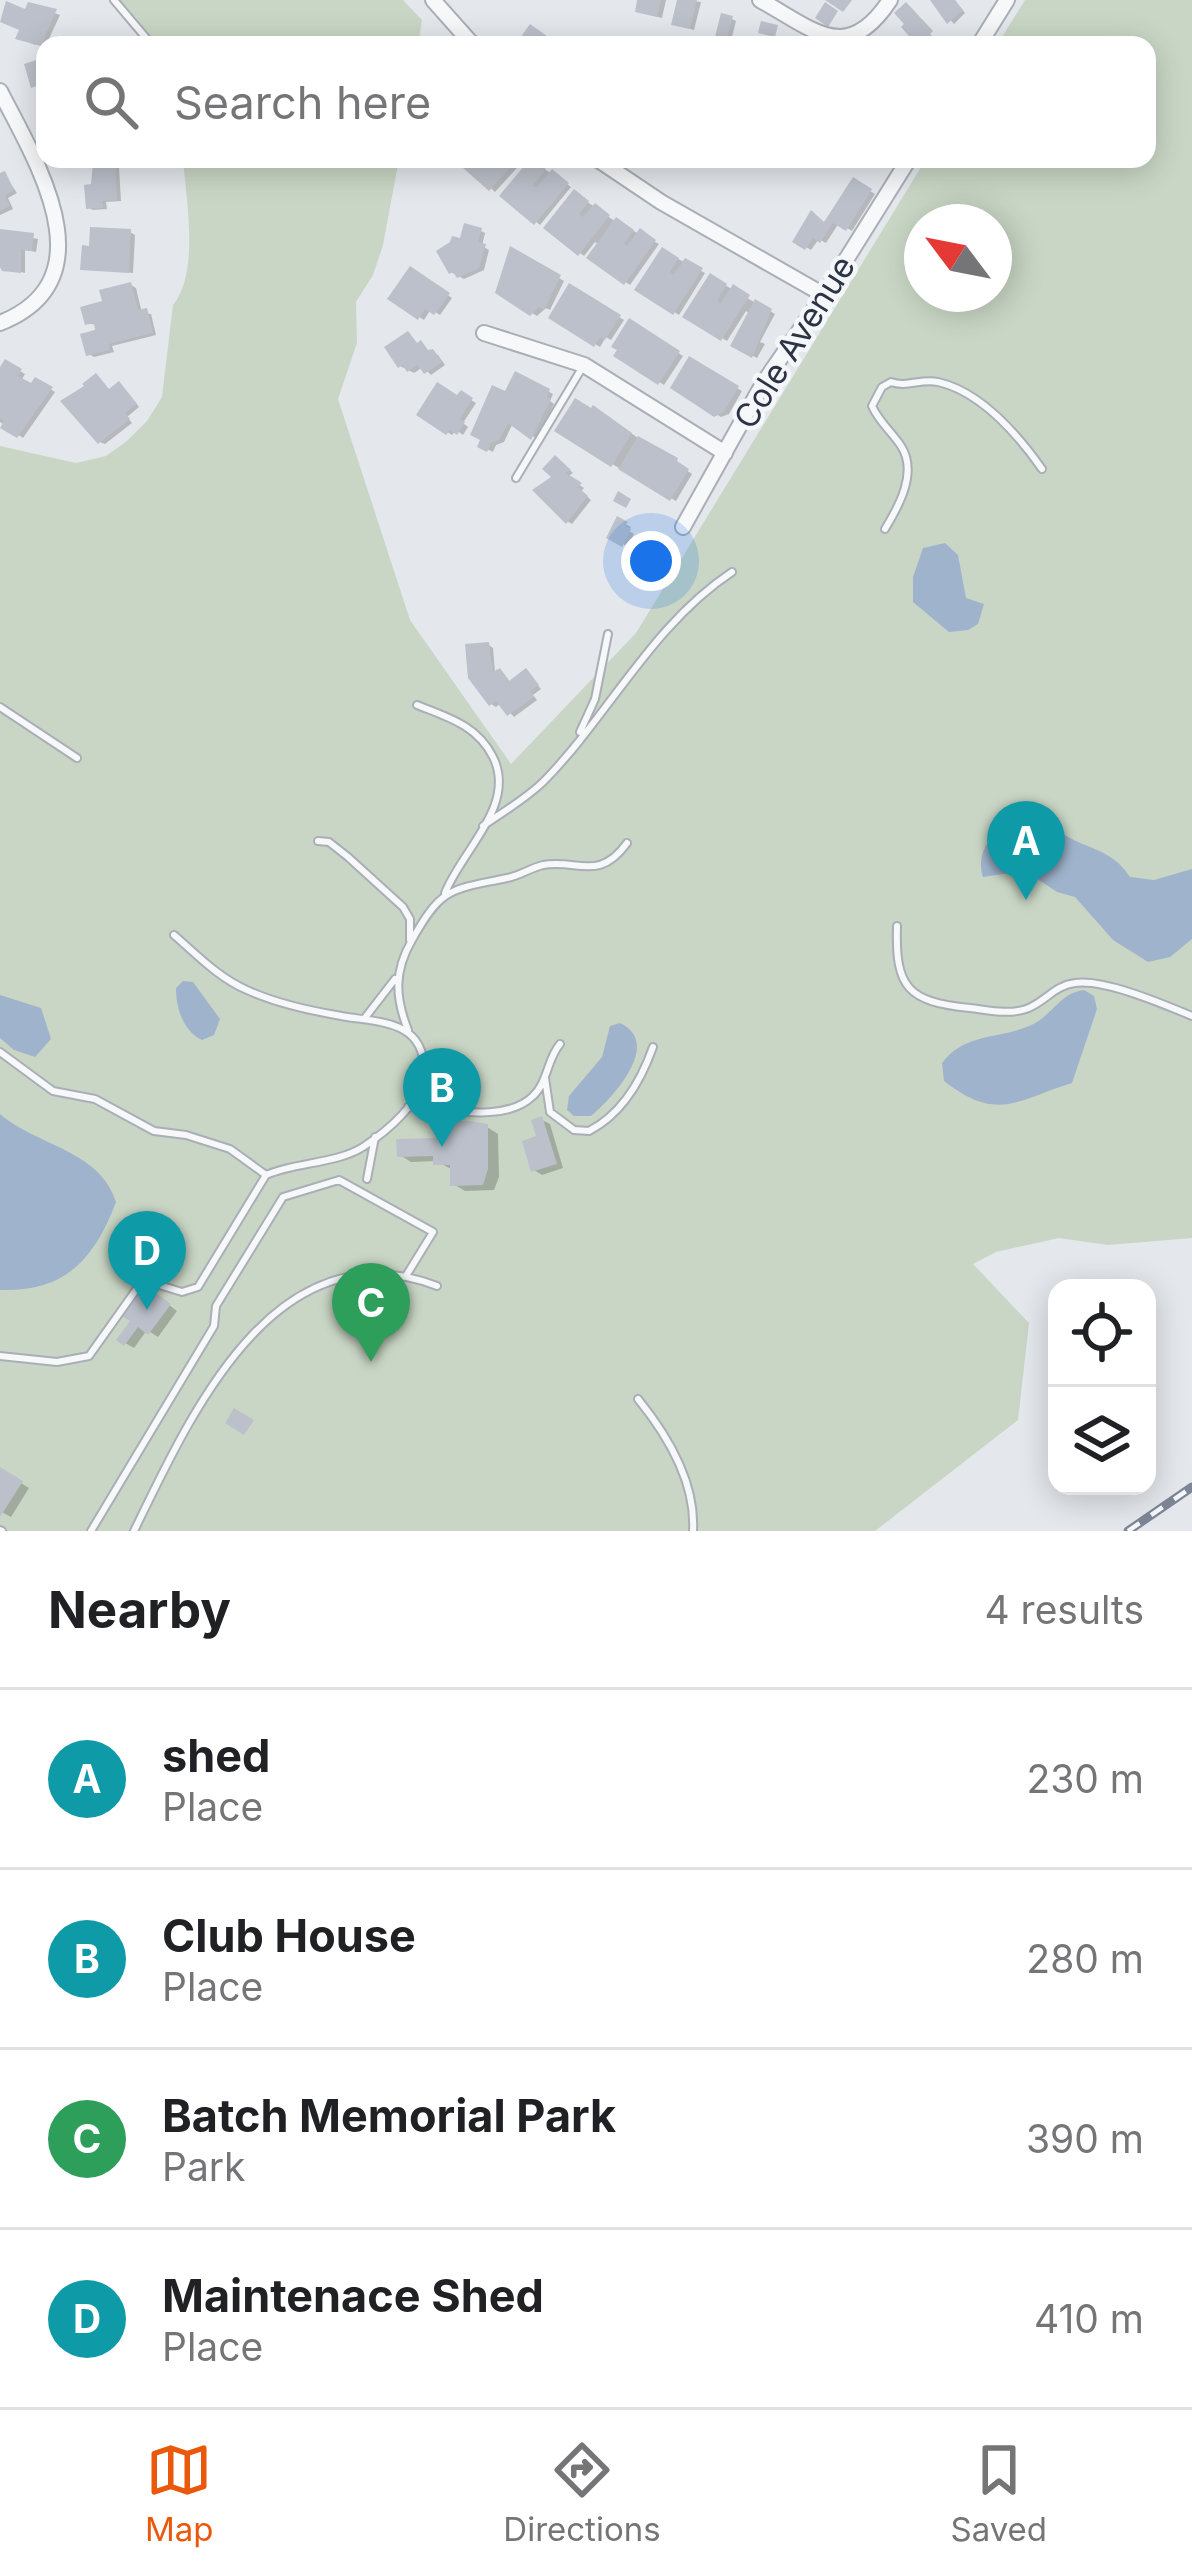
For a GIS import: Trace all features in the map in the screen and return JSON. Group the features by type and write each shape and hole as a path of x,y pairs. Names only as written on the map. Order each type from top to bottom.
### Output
{"street":[{"path":"433,0 465,36"},
{"path":"760,0 832,36"},
{"path":"853,36 890,0"},
{"path":"984,36 1006,0"},
{"path":"0,91 36,164"},
{"path":"0,323 16,317 41,292 55,267 59,238 55,206 38,168"},
{"path":"610,168 824,295"},
{"name":"Cole Avenue","path":"682,527 764,382 903,168"},
{"path":"484,333 584,365 725,453"}],"lane":[{"path":"114,0 144,36"},
{"path":"516,478 584,365"},
{"path":"885,529 902,499 908,469 900,443 872,406 882,386 891,382 901,386 932,380 945,383 999,418 1042,469"},
{"path":"483,826 542,783 677,620 710,586 732,572"},
{"path":"577,741 595,699 608,634"},
{"path":"409,944 443,896 501,790 488,747 470,728 417,705"},
{"path":"0,707 77,758"},
{"path":"0,1357 75,1361 89,1356 100,1343 143,1280 192,1292 266,1174 360,1150 418,1096 424,1077 421,1051 397,999 411,927 403,907 348,857 328,842 318,841"},
{"path":"443,896 466,884 513,877 541,866 598,866 627,843"},
{"path":"897,926 900,975 926,1002 1010,1012 1027,1009 1061,987 1080,982 1192,1016"},
{"path":"174,935 223,977 251,993 387,1021 409,1033"},
{"path":"364,1019 398,976"},
{"path":"408,1107 502,1111 534,1096 560,1044"},
{"path":"545,1078 550,1112 574,1130 589,1131 620,1107 646,1068 653,1047"},
{"path":"0,1052 53,1091 95,1099 154,1131 230,1148 266,1174"},
{"path":"368,1179 375,1137"},
{"path":"91,1531 214,1326 216,1306 283,1197 339,1180 433,1232 406,1276"},
{"path":"134,1531 198,1406 241,1343 298,1298 330,1281 382,1272 437,1286"},
{"path":"638,1399 664,1435 689,1485 693,1531"}],"green space":[{"path":"112,0 403,0 422,20 419,36 144,36"},
{"path":"1025,0 1192,0 1192,1238 1108,1245 1059,1238 996,1252 973,1264 1029,1323 1018,1420 875,1531 0,1531 0,446 76,463 106,456 147,421 162,397 173,305 189,255 184,168 397,168 383,245 373,275 356,302 357,343 338,399 410,620 511,764 636,633 920,168 1156,168 1156,36 1003,36"}],"water":[{"path":"945,543 958,555 966,598 984,604 978,624 968,630 949,632 913,602 913,577 923,548"},
{"path":"1038,808 1062,833 1110,856 1130,877 1154,880 1192,869 1192,939 1170,957 1148,962 1113,940 1075,897 1023,871 983,877 981,865 988,842 1005,824"},
{"path":"183,981 193,982 220,1019 214,1035 202,1040 185,1025 176,996"},
{"path":"1084,990 1094,996 1097,1009 1072,1083 1020,1101 993,1104 962,1094 944,1081 942,1063 961,1046 1029,1026 1068,996"},
{"path":"0,995 41,1008 51,1039 35,1057 14,1050 0,1038"},
{"path":"620,1023 637,1043 630,1070 591,1116 574,1116 567,1110 569,1096 602,1057 610,1026"},
{"path":"0,1114 82,1160 108,1185 116,1202 87,1256 59,1278 23,1289 0,1290"}],"building":[{"path":"637,0 661,0 657,17 635,12"},
{"path":"677,0 697,0 690,29 671,25"},
{"path":"825,0 852,0 843,12"},
{"path":"930,0 954,0 963,10 947,24"},
{"path":"6,1 25,9 28,2 57,9 45,36 36,36 36,45 15,39 19,30 0,22"},
{"path":"825,2 838,11 828,27 815,18"},
{"path":"906,2 933,31 932,36 909,36 894,13"},
{"path":"721,13 733,16 727,36 715,36"},
{"path":"761,21 778,25 775,36 758,33"},
{"path":"530,24 547,36 522,36"},
{"path":"36,60 36,86 31,88 24,64"},
{"path":"93,168 115,168 117,200 102,201 103,208 86,209 84,185 91,184"},
{"path":"463,168 510,168 489,191"},
{"path":"522,168 546,169 533,185 536,188 552,169 569,183 534,225 499,196"},
{"path":"5,171 14,190 5,195 10,206 0,211 0,173"},
{"path":"853,177 872,189 846,231 833,223 820,243 813,238 805,250 792,242 811,210 824,222"},
{"path":"574,189 589,201 579,214 583,217 595,203 610,215 578,256 543,228"},
{"path":"616,217 634,230 627,246 640,228 656,240 624,285 586,258"},
{"path":"464,223 482,228 478,242 486,244 479,268 457,278 449,274 436,251 452,236 460,238"},
{"path":"90,227 131,229 129,273 80,270 82,245 89,246"},
{"path":"0,229 34,233 32,251 21,250 21,273 0,267"},
{"path":"510,246 561,275 544,310 539,307 530,316 495,293"},
{"path":"662,247 679,258 670,272 674,275 685,258 703,268 673,315 634,290"},
{"path":"410,266 450,293 434,315 425,309 418,320 387,299"},
{"path":"710,273 727,284 717,301 721,303 733,284 750,295 721,341 682,317"},
{"path":"131,282 138,310 147,308 153,333 109,344 110,350 86,356 80,334 95,330 94,323 85,325 80,307 102,301 99,290"},
{"path":"569,283 621,315 605,340 600,337 594,347 548,318"},
{"path":"755,299 772,309 752,358 730,346"},
{"path":"629,318 680,351 658,385 613,356 617,350 611,347"},
{"path":"408,331 442,362 424,374 418,365 407,372 403,365 398,368 384,347"},
{"path":"689,356 739,386 724,412 714,417 670,388"},
{"path":"5,359 22,369 18,376 31,383 35,377 53,387 17,438 0,428 4,421 0,418 0,367"},
{"path":"515,371 550,389 547,397 551,399 531,440 508,423 487,452 470,435 492,385 505,391"},
{"path":"96,373 109,389 119,381 137,404 125,413 130,419 98,444 60,401"},
{"path":"437,382 457,395 461,390 473,398 457,435 450,430 446,435 416,415"},
{"path":"575,398 632,433 611,467 554,431"},
{"path":"638,436 689,469 670,501 618,469"},
{"path":"555,455 588,496 566,524 532,490 551,477 542,469"},
{"path":"618,491 631,499 626,508 613,501"},
{"path":"617,516 631,529 622,547 606,538"},
{"path":"489,642 493,672 500,668 509,681 526,668 539,685 530,691 534,697 507,716 496,701 489,706 468,678 465,644"},
{"path":"542,1116 557,1164 531,1172 522,1141 536,1136 531,1120"},
{"path":"436,1122 488,1124 488,1169 483,1185 450,1186 450,1165 433,1165 433,1156 397,1157 396,1139 436,1138"},
{"path":"145,1285 171,1304 148,1335 138,1327 124,1346 116,1340 130,1321 122,1316"},
{"path":"234,1408 254,1420 244,1435 225,1423"},
{"path":"0,1467 23,1481 0,1517"}],"railway":[{"path":"1128,1531 1192,1487"}],"place":[{"name":"shed","path":"1026,900"},
{"name":"Club House","path":"442,1147"},
{"name":"Maintenace Shed","path":"147,1310"},
{"name":"Batch Memorial Park","path":"371,1362"}]}
